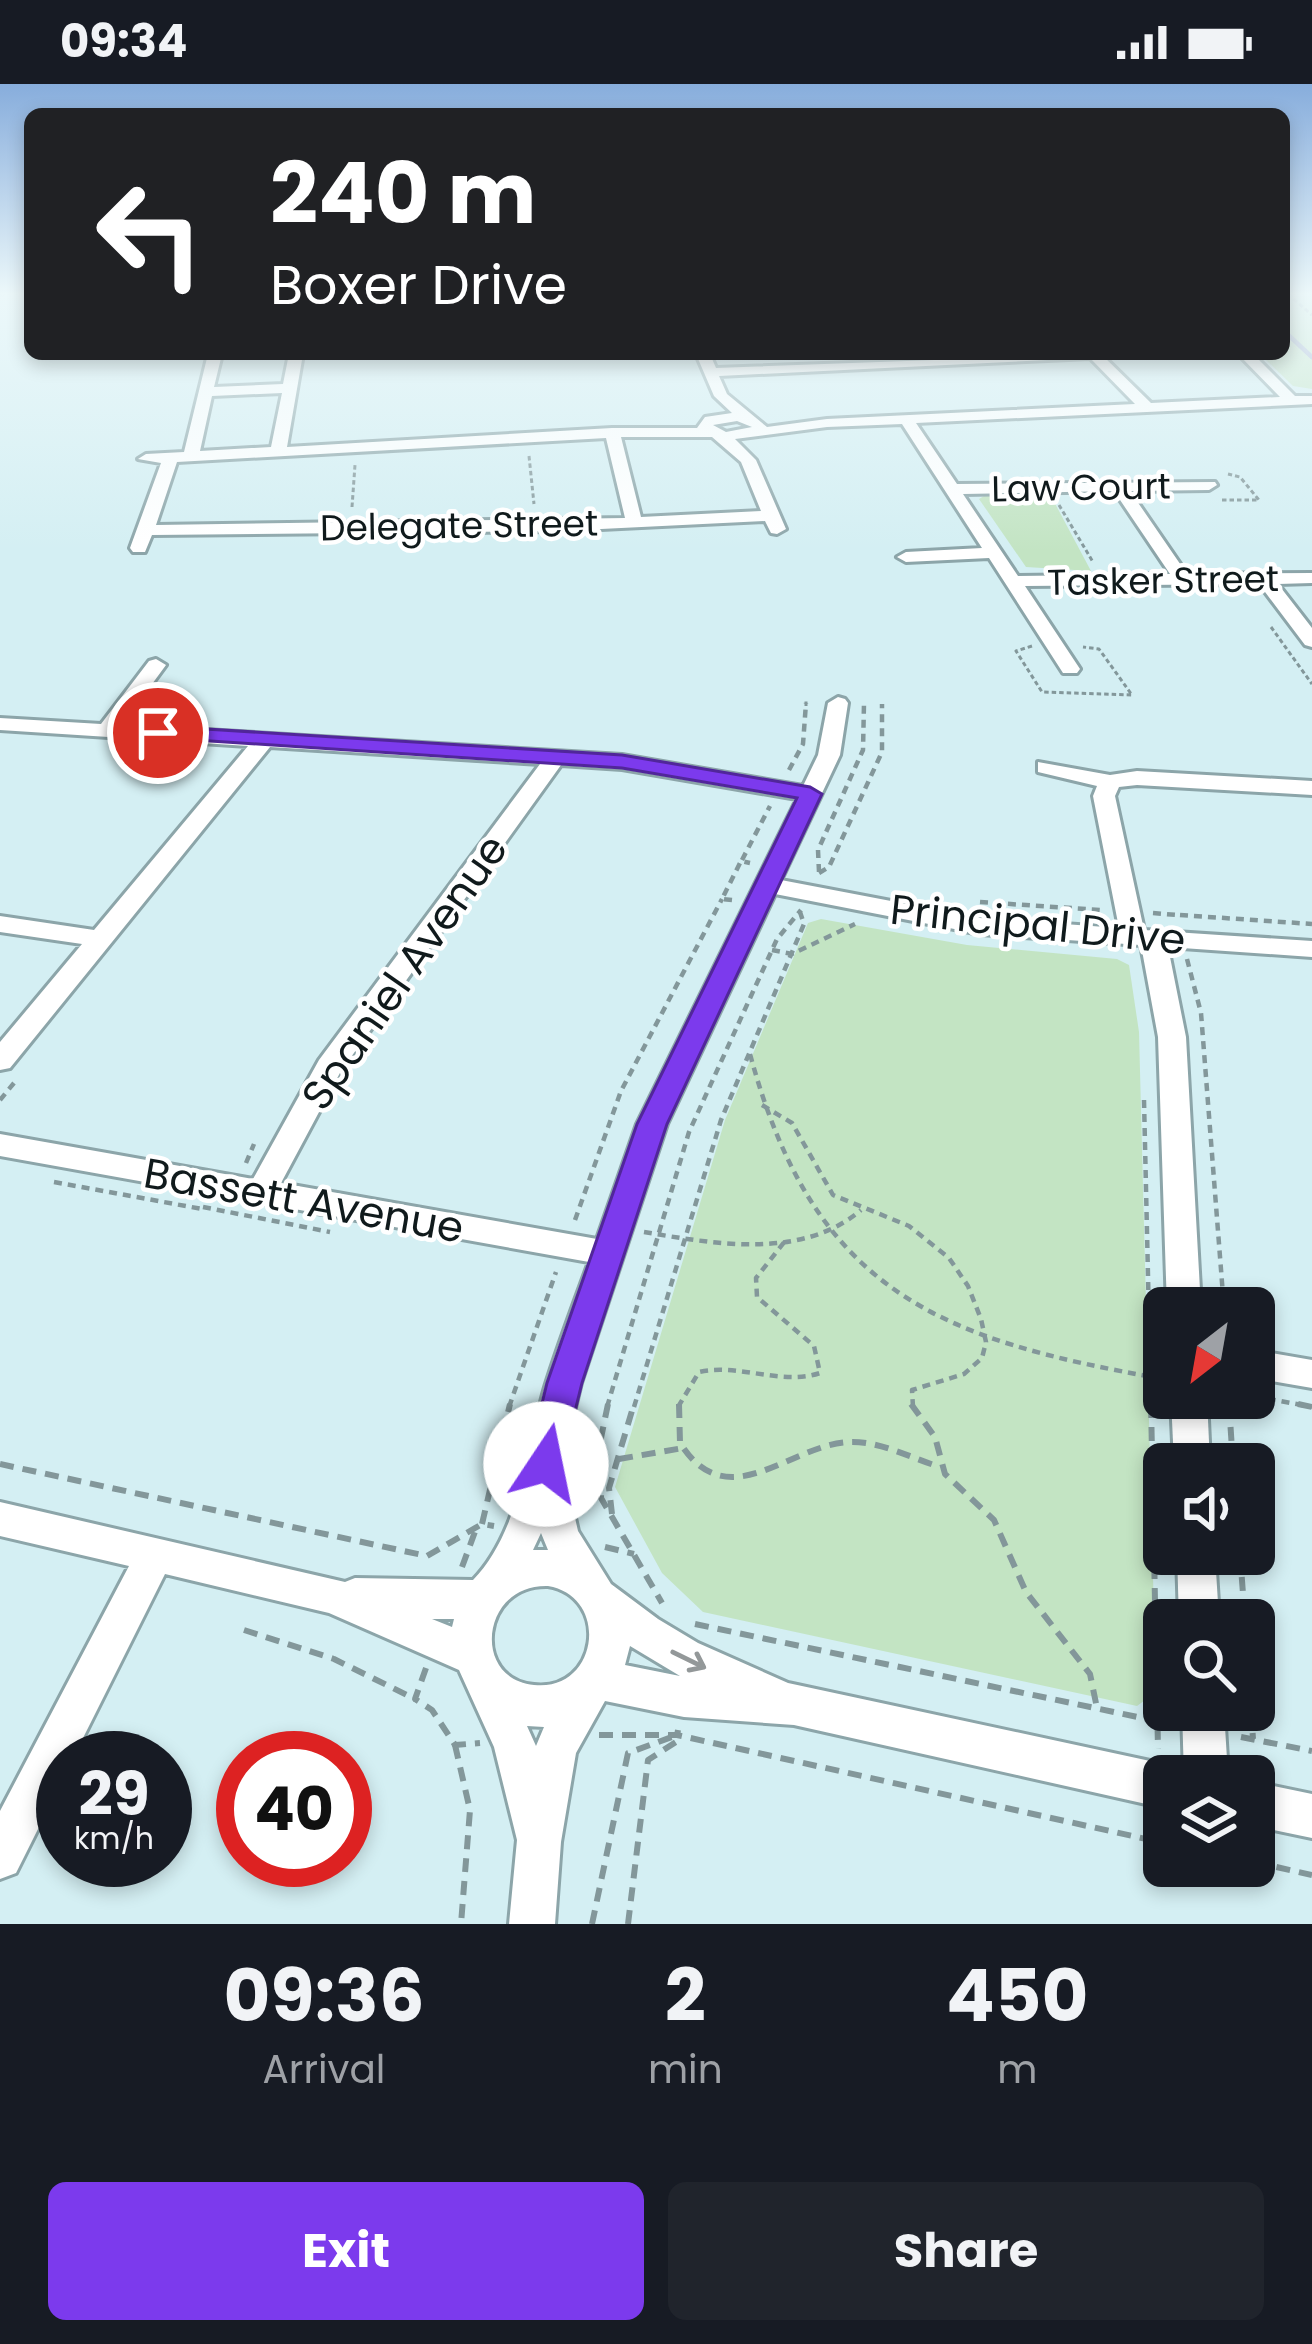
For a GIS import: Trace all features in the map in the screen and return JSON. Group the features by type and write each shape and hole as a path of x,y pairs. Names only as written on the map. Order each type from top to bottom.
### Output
{"street":[{"path":"191,457 209,380"},
{"path":"278,452 291,380"},
{"path":"714,380 721,396 752,426"},
{"path":"1119,380 1146,407"},
{"path":"1271,380 1290,399"},
{"path":"206,392 290,388"},
{"path":"714,428 721,396"},
{"path":"146,459 1312,400"},
{"path":"907,419 1070,669"},
{"path":"748,460 752,426"},
{"path":"714,428 748,460"},
{"path":"612,433 634,522"},
{"name":"Delegate Street","path":"171,458 143,539 350,528 536,526 562,533 634,522 775,524 748,460"},
{"name":"Law Court","path":"953,489 1209,485"},
{"path":"1120,488 1182,579"},
{"path":"906,557 993,553"},
{"path":"1264,578 1312,641"},
{"name":"Tasker Street","path":"1013,581 1312,578"},
{"path":"107,730 156,665"},
{"path":"539,1842 514,1747 480,1670 473,1619 542,1533 553,1420 668,1085 851,703"},
{"path":"0,724 556,757 655,766 810,794"},
{"path":"0,1061 264,740"},
{"name":"Spaniel Avenue","path":"261,1192 329,1067 556,757"},
{"path":"1046,767 1110,782 1137,778 1312,788"},
{"path":"1110,782 1103,796 1156,938 1172,1037 1183,1287"},
{"name":"Principal Drive","path":"766,885 980,926 1312,949"},
{"path":"0,924 100,939"},
{"name":"Bassett Avenue","path":"0,1145 608,1253"},
{"path":"1275,1368 1312,1374"},
{"path":"0,1520 332,1594 449,1601 490,1593 530,1571 569,1574 593,1588 612,1627 612,1644 556,1748 539,1842 532,1924"},
{"path":"542,1533 640,1634 685,1660 794,1705"},
{"path":"0,1857 155,1555"},
{"path":"332,1594 480,1670 507,1699 552,1704 574,1696 595,1680 684,1697 794,1705 1143,1781"},
{"path":"1275,1808 1312,1816"}],"path":[{"path":"528,438 536,526"},
{"path":"350,528 356,447"},
{"path":"1054,495 1099,572"},
{"path":"851,703 863,750 818,850 819,872 829,867 882,752 882,704"},
{"path":"575,1220 621,1091 722,898"},
{"path":"800,912 804,924 792,954 721,1120 609,1488 613,1520 601,1498 605,1420 689,1132 777,939 800,912"},
{"path":"1222,1287 1202,1012 1156,938 1178,915 1312,924"},
{"path":"792,954 855,924"},
{"path":"749,1049 762,1106 802,1191 874,1276 908,1300 987,1340 1143,1375"},
{"path":"1144,1091 1148,1287"},
{"path":"762,1106 797,1126 818,1176 838,1199 915,1229 940,1247 970,1289 987,1340 985,1354 969,1373 920,1384 909,1396 935,1437 942,1468"},
{"path":"45,1180 202,1209"},
{"path":"785,1241 756,1278 758,1298 814,1346 820,1373 804,1378 728,1365 699,1372 675,1406 674,1423 683,1448 695,1464 722,1476 770,1472 821,1448 857,1442 942,1468 994,1520 1026,1592 1090,1673 1097,1708"},
{"path":"1275,1400 1312,1407"},
{"path":"1151,1419 1155,1599"},
{"path":"619,1459 683,1448"},
{"path":"0,1463 427,1556 482,1524 634,1554"},
{"path":"691,1623 1143,1718"},
{"path":"244,1630 334,1659 415,1699"},
{"path":"1231,1731 1312,1751"},
{"path":"1252,1731 1253,1739"},
{"path":"592,1924 628,1753 677,1735 1143,1838"},
{"path":"628,1924 648,1760 676,1742 677,1735"},
{"path":"455,1745 462,1762 472,1864 461,1924"},
{"path":"1275,1867 1312,1875"}],"green space":[{"path":"1287,380 1312,380 1312,389 1293,386"},
{"path":"1051,496 1091,571 1026,567 979,499"},
{"path":"821,919 967,945 1117,959 1129,965 1139,1032 1146,1287 1143,1419 1149,1419 1150,1443 1143,1443 1143,1575 1153,1575 1154,1599 1143,1599 1143,1702 1137,1706 703,1612 662,1573 615,1487 725,1120 808,923"}],"route":[{"path":"158,733 622,762 810,794 652,1124 564,1383 546,1464"}]}
